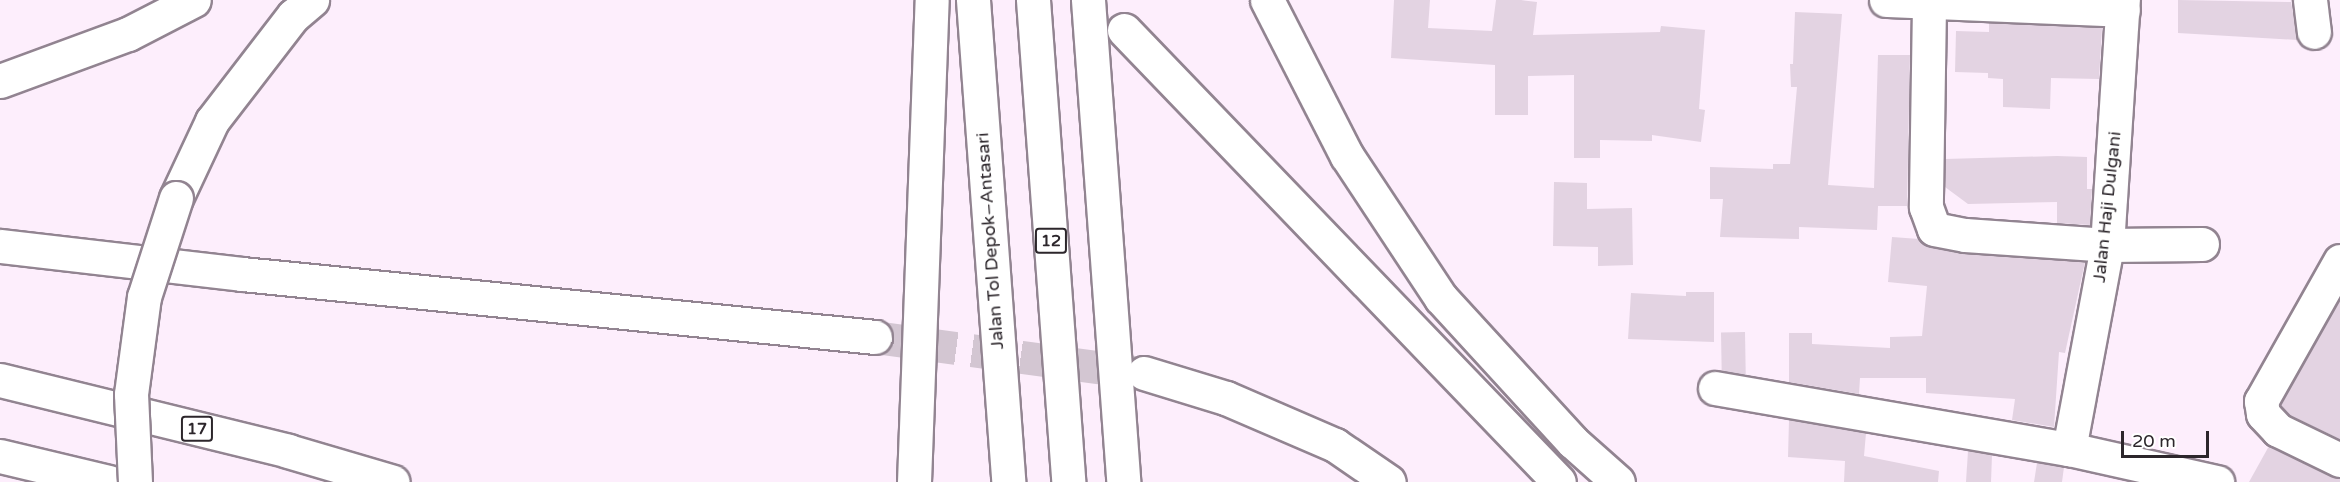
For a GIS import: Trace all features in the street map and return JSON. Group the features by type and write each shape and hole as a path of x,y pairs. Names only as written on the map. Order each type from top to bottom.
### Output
{"main road":[{"path":"0,81 128,34 194,0"},
{"path":"135,482 131,394 144,297 176,198 212,121 293,16 312,0"},
{"path":"915,482 932,0"},
{"name":"Jalan Tol Depok–Antasari","path":"973,0 1008,482"},
{"name":"12","path":"1033,0 1068,482"},
{"path":"1088,0 1123,482"},
{"path":"1267,0 1347,156 1441,298 1573,442 1618,482"},
{"path":"1886,0 1929,5 2123,5"},
{"path":"2310,0 2314,33"},
{"path":"1929,5 1926,207 1934,229 1955,234 2107,245 2202,244"},
{"name":"Jalan Haji Dulgani","path":"2069,448 2107,245 2123,5"},
{"path":"1124,30 1559,482"},
{"path":"0,246 242,274 875,337"},
{"path":"2340,261 2261,401 2263,414 2278,430 2340,460"},
{"path":"1144,373 1226,398 1335,445 1389,482"},
{"name":"17","path":"0,380 288,452 393,482"},
{"path":"1715,388 2069,448 2217,482"},
{"path":"0,456 109,482"}],"building":[{"path":"1394,0 1430,0 1428,28 1492,31 1496,0 1521,0 1537,2 1533,35 1660,32 1661,26 1705,30 1699,109 1705,110 1701,142 1652,135 1652,141 1600,140 1600,158 1574,158 1574,75 1528,76 1528,115 1495,115 1495,65 1391,58"},
{"path":"2178,0 2291,2 2298,40 2178,33"},
{"path":"1795,12 1842,14 1828,185 1874,188 1878,55 1910,55 1907,206 1878,206 1877,230 1799,227 1799,239 1720,237 1723,199 1710,199 1710,167 1773,169 1773,164 1790,164 1797,87 1791,87 1790,64 1793,64"},
{"path":"1989,23 2102,28 2099,79 2051,78 2050,109 2003,107 2003,79 1988,78 1988,73 1955,72 1956,31 1989,32"},
{"path":"2087,157 2087,189 2092,189 2090,225 2057,223 2057,202 1968,204 1945,187 1945,159"},
{"path":"1554,182 1587,183 1587,209 1632,208 1633,265 1598,266 1598,247 1553,246"},
{"path":"1892,237 1919,239 1930,247 1964,254 2085,262 2065,353 2059,352 2054,427 2012,420 2015,399 1926,393 1926,378 1860,378 1859,394 1789,382 1789,333 1812,333 1812,344 1890,348 1890,337 1922,336 1927,286 1888,282"},
{"path":"1686,292 1714,292 1714,342 1628,339 1631,293 1686,296"},
{"path":"2340,299 2340,439 2289,415 2281,405"},
{"path":"1721,332 1745,332 1746,374 1722,374"},
{"path":"1789,420 1866,433 1864,456 1939,471 1938,482 1844,482 1845,461 1788,457"},
{"path":"2269,446 2340,479 2340,482 2249,482"},
{"path":"1968,451 1992,455 1991,482 1966,482"},
{"path":"2037,463 2064,467 2062,482 2034,482"}],"tunnel":[{"path":"875,337 1143,373"}]}
